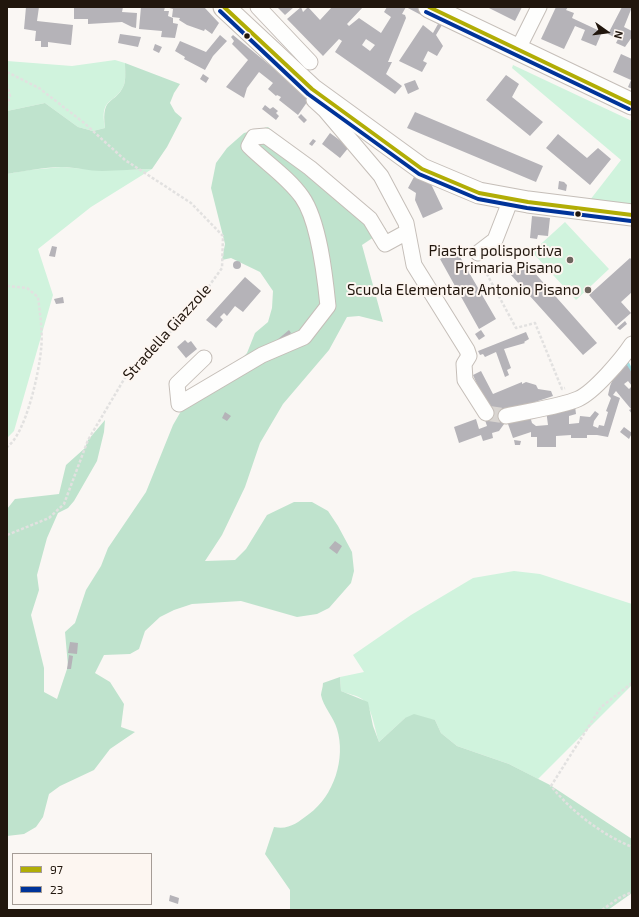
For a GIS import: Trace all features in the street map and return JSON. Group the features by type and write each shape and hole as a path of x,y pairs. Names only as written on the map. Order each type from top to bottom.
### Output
{"street":[{"path":"258,7 310,62"},
{"path":"429,7 632,104"},
{"path":"518,49 539,7"},
{"path":"224,8 325,110 381,176 406,223 414,265 467,350 469,356 464,364 465,380 486,413"},
{"path":"224,8 312,89 422,169 479,193 511,199 632,215"},
{"path":"204,358 177,384 179,404 262,355 304,337 328,306 324,267 314,225 303,197 287,179 249,146 254,137 266,136 310,168 370,219 385,244 408,232"},
{"path":"478,253 495,240 511,199"},
{"path":"506,416 579,398 599,382 624,356 632,344"}],"path":[{"name":"Stradella Giazzole","path":"7,72 39,88 83,122 125,160 191,203 223,236 222,268 204,293 166,337 126,376 88,440 64,504 49,518 7,535"},
{"path":"7,84 10,96 7,106"},
{"path":"478,253 484,268 516,328 535,323 562,388 568,388"},
{"path":"7,286 27,288 38,297 42,349 32,402 14,442 7,447"},
{"path":"632,683 601,707 551,786 568,806 597,827 632,847"},
{"path":"602,910 619,898 632,892"}],"green space":[{"path":"115,60 125,63 125,83 116,96 106,106 104,111 105,128 93,131 78,127 45,103 7,111 7,61 72,66"},
{"path":"125,63 180,84 170,103 175,112 182,118 167,147 152,169 102,171 55,167 7,174 7,111 45,103 78,127 93,131 105,128 104,117 107,105 117,96 124,85"},
{"path":"513,65 632,121 632,206 590,200 621,160 512,68"},
{"path":"268,127 386,229 362,245 383,322 359,316 347,317 329,350 283,404 260,443 245,487 222,535 205,561 235,560 246,549 267,515 294,502 312,502 328,511 352,552 354,571 351,583 329,608 317,614 297,617 241,601 192,604 174,610 160,617 145,631 139,649 130,654 104,655 95,673 110,682 124,704 121,727 135,732 110,749 94,770 60,786 49,794 43,817 36,827 24,834 7,836 7,509 15,499 59,494 66,465 85,448 88,440 105,420 104,432 97,461 74,501 68,508 58,513 47,538 37,575 39,590 31,615 44,668 44,692 57,699 68,666 65,632 75,623 86,590 101,566 108,548 146,492 173,425 184,406 226,376 247,353 255,333 268,322 272,308 273,291 260,272 231,258 222,260 225,244 211,188 216,163 227,148 244,133"},
{"path":"62,167 107,170 152,169 91,207 38,249 53,295 14,431 7,438 7,174"},
{"name":"Piastra polisportiva Primaria Pisano","path":"565,222 609,269 576,300 532,252"},
{"path":"514,571 540,574 632,604 632,685 538,779 509,764 457,746 441,733 435,720 405,718 379,742 371,713 365,702 357,696 341,691 340,677 364,672 353,655 411,615 473,578"},
{"path":"340,677 341,691 368,702 373,726 379,742 405,718 414,714 435,720 441,733 457,746 509,764 550,785 632,839 632,893 608,910 290,910 290,890 265,854 274,827 289,827 309,814 325,797 336,776 340,752 337,729 321,694 323,683"}],"building":[{"path":"26,7 39,7 37,21 73,25 71,45 48,42 48,47 41,47 41,41 35,41 36,31 24,29"},
{"path":"74,7 123,7 122,12 137,13 136,28 122,22 88,24 88,19 74,19"},
{"path":"141,7 165,7 164,11 169,11 168,16 173,18 173,23 178,24 175,38 161,37 162,31 139,29"},
{"path":"166,7 204,7 219,23 212,34 205,29 204,31 187,25 179,20 180,18 172,17 173,9"},
{"path":"277,7 294,7 285,15"},
{"path":"301,7 303,12 308,7 320,20 332,7 363,7 347,24 349,26 359,18 381,33 391,17 384,12 387,7 406,7 402,14 405,15 406,18 388,62 392,62 386,74 402,86 395,94 335,52 342,41 339,39 323,56 287,19","holes":["366,39 375,45 370,51 362,45"]},
{"path":"406,7 421,7 445,20 436,35 443,46 437,56 428,51 423,61 427,63 422,72 399,61 423,25 433,33 438,24"},
{"path":"487,7 522,7 515,21"},
{"path":"556,7 568,7 566,10 574,13 572,18 602,32 596,46 581,40 585,30 575,26 564,49 541,39"},
{"path":"622,7 632,7 624,27 632,31 632,37 625,47 616,43 618,39 608,34"},
{"path":"120,34 141,37 138,47 118,43"},
{"path":"220,35 227,41 213,56 205,70 184,59 185,57 175,51 180,41 206,52"},
{"path":"233,35 310,98 298,115 279,100 281,97 276,96 268,89 273,83 259,72 247,88 244,98 226,87 248,60 232,44 234,41 231,37"},
{"path":"155,44 162,47 159,53 153,50"},
{"path":"621,54 632,59 632,89 628,87 631,80 613,72"},
{"path":"203,74 209,78 206,83 200,79"},
{"path":"506,75 519,84 512,97 543,122 530,136 486,100"},
{"path":"415,80 419,89 408,94 404,84"},
{"path":"265,105 270,109 273,107 278,111 276,113 279,116 276,120 262,109"},
{"path":"415,112 543,166 536,182 407,128"},
{"path":"301,114 307,120 304,123 298,117"},
{"path":"330,133 349,147 340,158 322,144"},
{"path":"558,134 587,158 598,148 611,159 590,185 546,148"},
{"path":"313,139 316,141 312,146 309,144"},
{"path":"415,175 431,184 443,209 423,218 415,200 416,193 408,188"},
{"path":"559,181 564,182 567,185 566,191 558,189"},
{"path":"532,216 550,218 548,236 538,235 537,239 530,238"},
{"path":"52,246 57,247 55,257 49,256"},
{"path":"456,250 496,319 479,329 440,259"},
{"path":"630,258 632,260 632,292 621,302 631,313 616,326 589,295"},
{"path":"235,261 239,261 241,265 239,269 235,269 233,267 233,263"},
{"path":"525,262 597,343 583,355 511,275"},
{"path":"245,277 261,291 243,312 235,306 227,316 224,313 220,317 223,320 216,328 206,320"},
{"path":"63,297 64,303 56,304 54,299"},
{"path":"625,321 627,324 620,330 617,328"},
{"path":"289,330 291,333 280,343 277,340"},
{"path":"481,330 485,336 479,340 475,334"},
{"path":"526,332 529,339 524,342 525,343 504,349 511,368 507,370 509,375 505,377 496,352 485,357 483,354 480,355 478,351"},
{"path":"185,340 188,343 191,341 197,349 186,358 177,347"},
{"path":"627,365 632,373 632,386 632,414 629,410 631,409 616,391 613,395 620,398 608,437 597,435 587,435 587,438 571,438 571,435 556,436 556,447 537,447 537,437 531,437 531,432 513,438 508,424 529,413 532,423 536,426 548,425 546,410 575,406 576,414 569,416 569,424 579,423 580,416 590,417 595,411 599,414 594,421 593,426 598,428 599,425 604,426 608,412 606,411 611,398 608,395 615,374","holes":["628,381 632,386 629,389 624,384"]},
{"path":"481,371 493,394 522,382 522,384 526,382 536,385 538,389 551,391 553,396 532,403 507,420 499,431 492,433 493,438 483,441 481,435 459,443 454,427 476,419 479,429 487,426 484,417 494,415 497,411 487,408 473,375"},
{"path":"225,412 231,416 227,421 222,418"},
{"path":"624,427 632,433 629,439 620,432"},
{"path":"514,440 521,441 520,445 515,445"},
{"path":"335,541 342,546 337,554 329,548"},
{"path":"70,642 78,643 77,654 68,653"},
{"path":"69,655 73,656 71,669 67,669"},
{"path":"170,895 179,898 178,904 169,901"}],"waterway":[{"path":"625,359 632,373"}],"tunnel":[{"path":"486,413 506,416"}],"transit line":[{"name":"97","path":"224,7 312,89 422,169 479,193 528,202 632,215"},
{"name":"97","path":"429,7 632,104"},
{"name":"23","path":"220,11 308,94 419,174 478,199 527,208 631,221"},
{"name":"23","path":"426,12 629,109"}],"place":[{"name":"Piastra polisportiva Primaria Pisano","path":"570,260"},
{"name":"Scuola Elementare Antonio Pisano","path":"588,290"}]}
